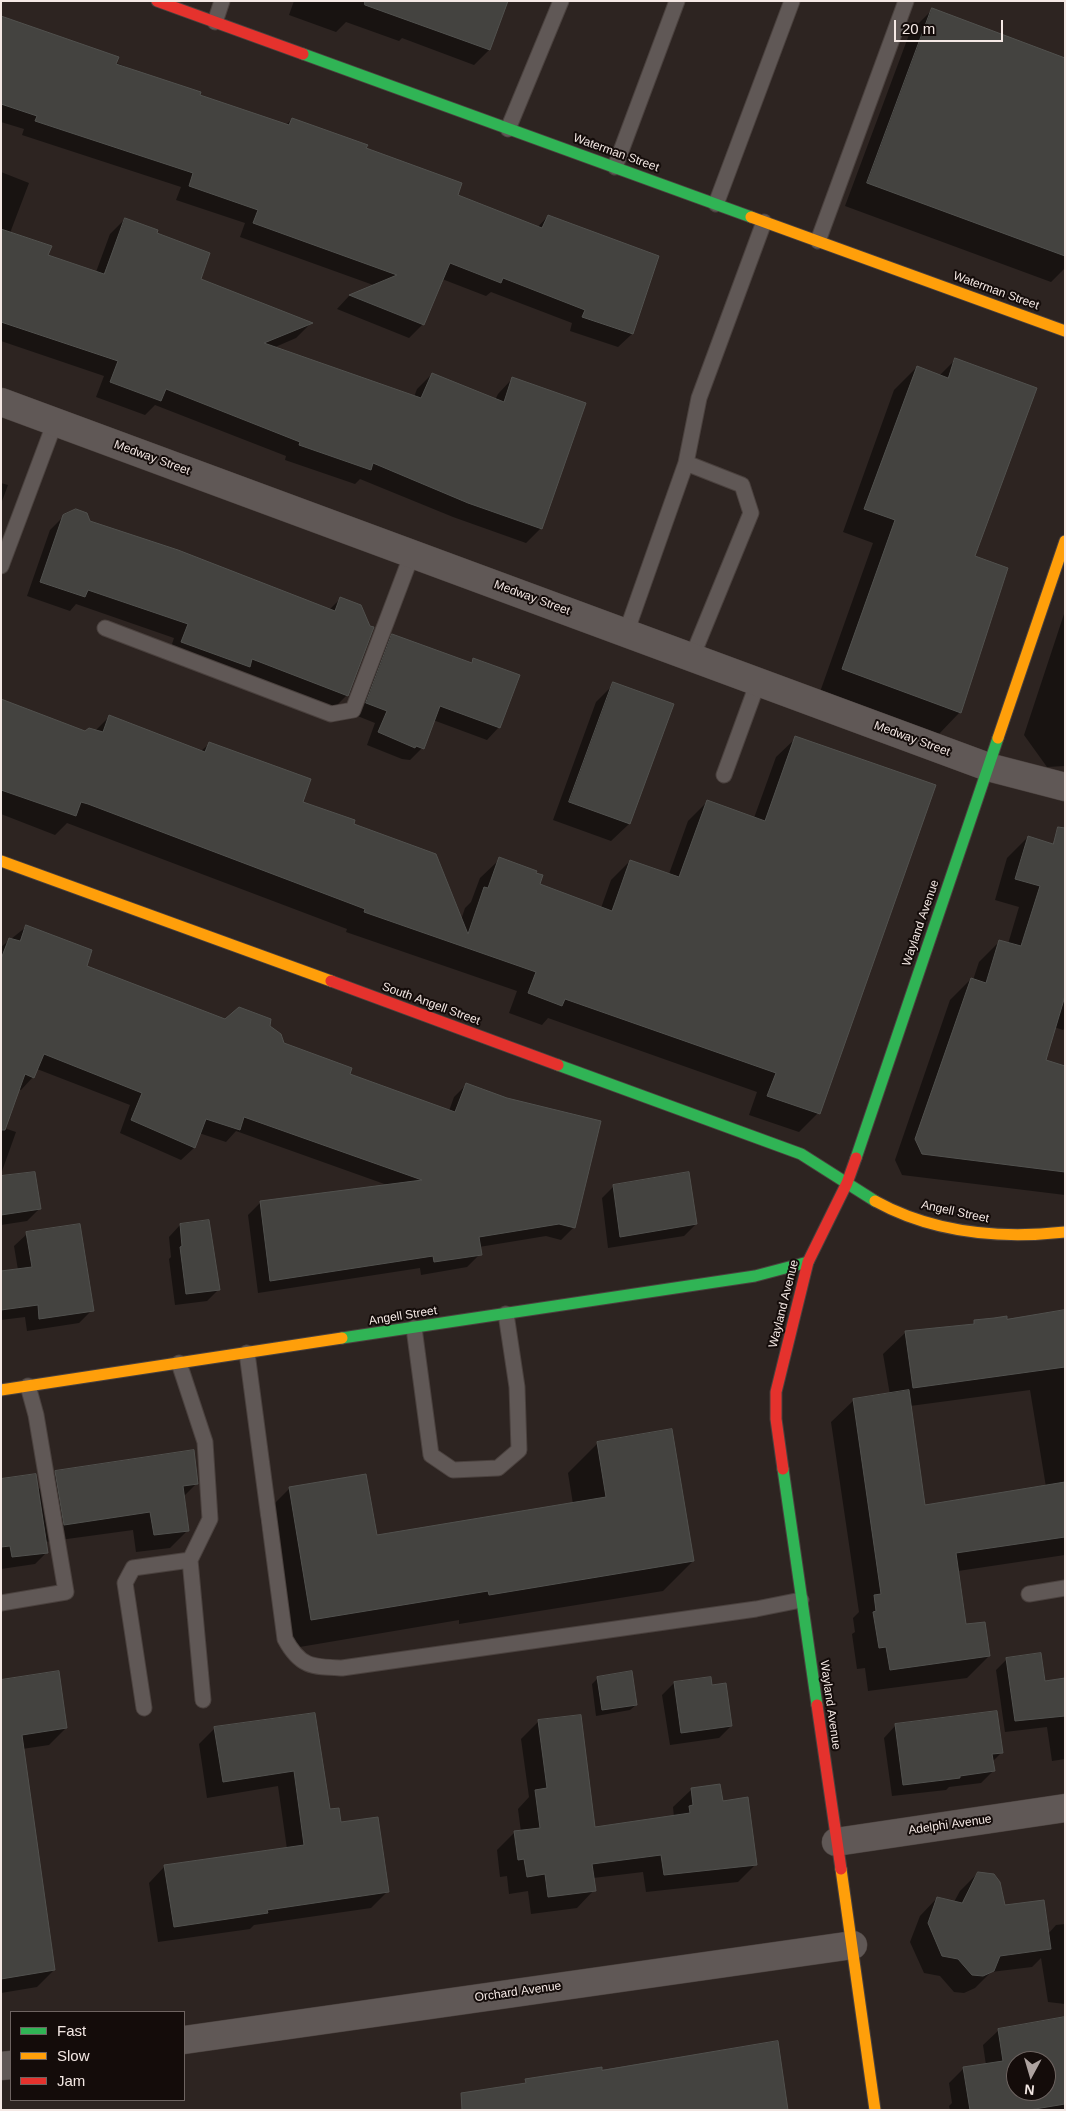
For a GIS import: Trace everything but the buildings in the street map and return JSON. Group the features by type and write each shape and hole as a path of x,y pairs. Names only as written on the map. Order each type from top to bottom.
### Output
{"street":[{"name":"Waterman Street","path":"158,1 1065,330"},
{"name":"Medway Street","path":"1,402 988,767 1065,787"},
{"name":"Wayland Avenue","path":"875,2110 853,1945 836,1842 776,1419 776,1392 808,1262 847,1183 1065,541"},
{"name":"South Angell Street","path":"1,862 776,1144 814,1161 847,1183"},
{"name":"Angell Street","path":"847,1183 879,1203 899,1212 927,1222 956,1229 1022,1235 1065,1232"},
{"name":"Angell Street","path":"1,1390 755,1276 808,1262"},
{"name":"Adelphi Avenue","path":"836,1842 1065,1808"},
{"name":"Orchard Avenue","path":"185,2040 853,1945"}],"lane":[{"path":"215,22 222,1"},
{"path":"508,129 561,1"},
{"path":"615,167 677,1"},
{"path":"716,204 792,1"},
{"path":"818,241 906,1"},
{"path":"626,633 686,462 699,398 764,222"},
{"path":"1,566 55,422"},
{"path":"686,462 742,485 751,513 692,657"},
{"path":"105,628 331,714 353,710 412,554"},
{"path":"724,775 758,682"},
{"path":"414,1328 432,1455 452,1470 498,1468 519,1450 517,1386 506,1314"},
{"path":"248,1353 285,1639 294,1656 312,1667 342,1668 756,1609 801,1600"},
{"path":"179,1363 205,1442 210,1519 190,1560 203,1700"},
{"path":"1,1603 66,1592 36,1415 28,1386"},
{"path":"144,1708 125,1583 133,1568 190,1560"},
{"path":"1029,1594 1065,1588"}],"traffic: fast":[{"path":"303,54 751,217"},
{"path":"856,1158 998,738"},
{"path":"558,1065 801,1154 875,1201"},
{"path":"342,1338 755,1276 808,1262"},
{"path":"783,1469 817,1705"}],"traffic: slow":[{"path":"751,217 1065,331"},
{"path":"998,738 1065,541"},
{"path":"1,861 331,981"},
{"path":"875,1201 897,1212 920,1220 943,1227 967,1231 1016,1235 1065,1232"},
{"path":"1,1390 342,1338"},
{"path":"841,1869 875,2110"}],"traffic: jam":[{"path":"157,1 303,54"},
{"path":"331,981 558,1065"},
{"path":"783,1469 776,1419 776,1392 808,1262 847,1183 856,1158"},
{"path":"817,1705 841,1869"}]}
